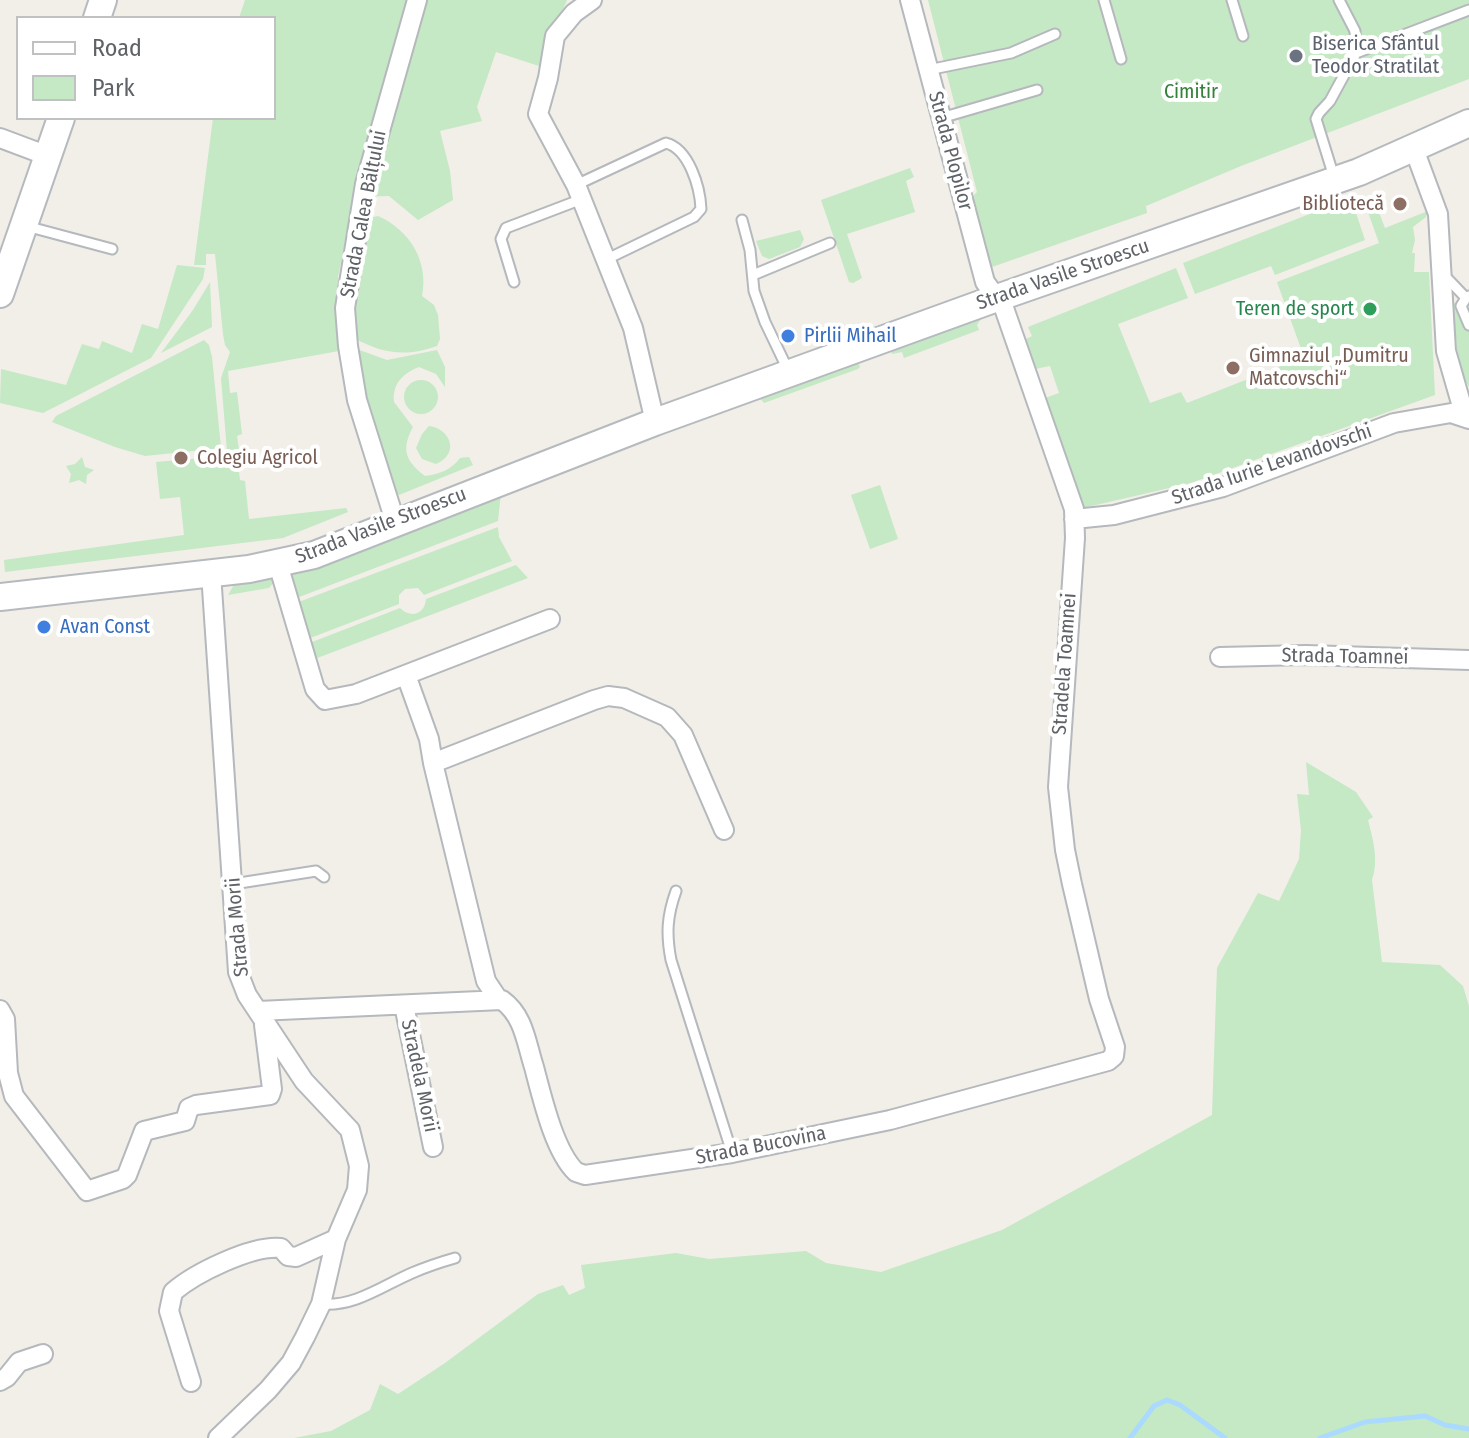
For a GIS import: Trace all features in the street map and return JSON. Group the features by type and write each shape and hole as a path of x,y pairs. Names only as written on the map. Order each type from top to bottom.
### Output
{"main road":[{"path":"0,294 60,120"},
{"name":"Strada Vasile Stroescu","path":"0,597 211,573 278,564 314,555 655,422 1335,180 1469,123"}],"street":[{"name":"Strada Calea Bălțului","path":"395,521 357,400 345,308 365,184 417,0"},
{"path":"592,0 574,13 555,36 548,78 539,107 542,122 579,192 633,328 655,422"},
{"name":"Strada Plopilor","path":"910,0 985,282 997,298"},
{"path":"0,138 48,156"},
{"path":"1414,149 1438,214 1446,351 1467,418"},
{"name":"Stradela Toamnei","path":"997,298 1004,308 1074,509 1058,787 1072,884 1099,999 1113,1039"},
{"name":"Strada Iurie Levandovschi","path":"1074,519 1114,515 1223,487 1394,423 1437,413 1467,418"},
{"path":"278,564 318,695 325,700 343,697 406,675 550,619"},
{"name":"Strada Morii","path":"211,573 238,972 247,995 304,1081 343,1120 355,1143 359,1166 357,1190 336,1239 321,1304 291,1363 218,1438"},
{"name":"Strada Toamnei","path":"1220,657 1306,655 1469,660"},
{"name":"Strada Bucovina","path":"406,675 429,739 486,981 498,999 512,1007 523,1028 562,1152 576,1172 596,1175 732,1153 890,1120 1108,1061 1115,1054 1113,1039"},
{"path":"433,763 594,700 608,696 624,698 667,717 677,727 724,830"},
{"path":"0,1010 5,1019 8,1073 14,1096 87,1191 127,1175 140,1137 150,1128 185,1121 189,1108 196,1105 270,1095 272,1089 261,1015 498,999"},
{"name":"Stradela Morii","path":"404,1005 433,1147"},
{"path":"191,1382 169,1311 173,1292 222,1264 263,1248 281,1248 288,1256 296,1257 336,1239"},
{"path":"0,1381 19,1362 43,1354"}],"lane":[{"path":"1104,0 1121,59"},
{"path":"1232,0 1243,36"},
{"path":"1335,180 1316,119 1330,101 1356,53 1355,31 1339,0"},
{"path":"1356,53 1469,10"},
{"path":"928,70 1011,53 1055,34"},
{"path":"941,118 1037,90"},
{"path":"514,282 501,239 506,228 579,192 666,143 674,145 682,152 696,183 701,209 694,217 605,260"},
{"path":"742,220 750,250 754,291 789,374"},
{"path":"24,226 112,249"},
{"path":"753,275 830,243"},
{"path":"1442,272 1467,297 1461,306 1469,325"},
{"path":"233,884 316,871 324,877"},
{"path":"676,891 668,913 666,934 671,960 732,1153"},
{"path":"321,1304 338,1306 413,1272 455,1258"}],"green space":[{"path":"245,0 567,0 539,66 496,52 477,107 482,121 440,131 450,171 453,200 418,220 389,196 354,197 338,277 339,351 228,371 230,393 237,392 242,434 237,436 239,450 227,451 221,378 230,352 223,334 215,254 206,254 206,265 194,265 213,120 276,120 276,16 240,16"},
{"name":"Cimitir","path":"928,0 1469,0 1469,79 1241,166 1146,206 1147,213 989,268 972,197 977,192"},
{"path":"910,168 914,177 906,181 915,212 847,234 862,278 849,282 821,200"},
{"name":"Gimnaziul „Dumitru Matcovschi“","path":"1373,197 1385,228 1428,211 1426,217 1413,227 1415,240 1412,253 1415,253 1414,272 1429,272 1435,395 1191,483 1083,508 1045,398 1059,393 1050,366 1035,369 1026,339 1032,336 1028,327 1176,268 1188,298 1118,324 1150,403 1181,392 1187,403 1304,357 1277,282 1379,243 1364,201"},
{"path":"1351,198 1365,240 1275,275 1271,266 1195,294 1183,263"},
{"path":"378,216 408,238 420,259 422,296 434,305 438,315 440,339 437,346 405,353 375,348 354,338 365,224 369,218"},
{"path":"800,230 804,239 800,247 769,259 762,256 756,241"},
{"path":"177,265 205,268 203,279 151,358 43,413 0,403 1,369 66,385 82,344 99,349 102,341 132,353 142,324 158,329"},
{"path":"210,282 212,327 161,353 193,310"},
{"path":"1452,298 1469,331 1469,387 1459,370"},
{"path":"981,319 977,325 979,330 904,358 902,352 892,354 890,348 965,320"},
{"path":"204,340 212,357 221,448 145,456 52,422 56,416"},
{"path":"354,348 387,360 437,350 445,367 445,387 436,374 419,367 408,372 395,390 394,402 413,427 407,442 407,454 425,476 445,471 460,458 469,457 473,465 399,495 389,485"},
{"path":"857,360 858,369 764,403 758,396"},
{"path":"421,380 433,385 438,397 433,409 421,414 409,409 404,397 409,385"},
{"path":"429,426 443,432 450,442 448,454 436,464 422,459 416,448"},
{"path":"237,455 240,480 245,481 249,519 346,508 348,512 283,538 5,572 4,560 184,535 180,497 160,499 156,462"},
{"path":"82,457 85,467 94,470 87,475 86,484 79,480 69,483 71,474 66,466 75,464"},
{"path":"880,485 898,539 870,549 851,495"},
{"path":"501,493 498,521 294,599 288,576 293,570"},
{"path":"498,527 499,537 512,561 424,595 418,588 405,589 399,595 399,604 305,640 296,603"},
{"path":"516,565 528,578 312,660 307,644 400,608 417,613 426,599"},
{"path":"270,577 275,581 269,588 228,595 236,581"},
{"path":"1306,762 1356,792 1373,817 1368,820 1374,850 1372,880 1382,962 1440,965 1463,986 1469,1006 1469,1438 294,1438 331,1431 370,1410 380,1384 398,1394 538,1294 563,1285 569,1295 585,1288 581,1265 676,1253 709,1259 806,1251 826,1263 881,1272 1002,1230 1212,1115 1217,968 1258,893 1279,901 1299,859 1301,830 1297,794 1309,795"}],"waterway":[{"path":"1130,1438 1154,1406 1167,1400 1180,1405 1225,1438"},
{"path":"1320,1438 1365,1422 1425,1416 1445,1425 1469,1429"}],"place":[{"name":"Biserica Sfântul Teodor Stratilat","path":"1296,56"},
{"name":"Bibliotecă","path":"1400,204"},
{"name":"Teren de sport","path":"1370,309"},
{"name":"Pirlii Mihail","path":"788,336"},
{"name":"Gimnaziul „Dumitru Matcovschi“","path":"1233,368"},
{"name":"Colegiu Agricol","path":"181,458"},
{"name":"Avan Const","path":"44,627"}]}
